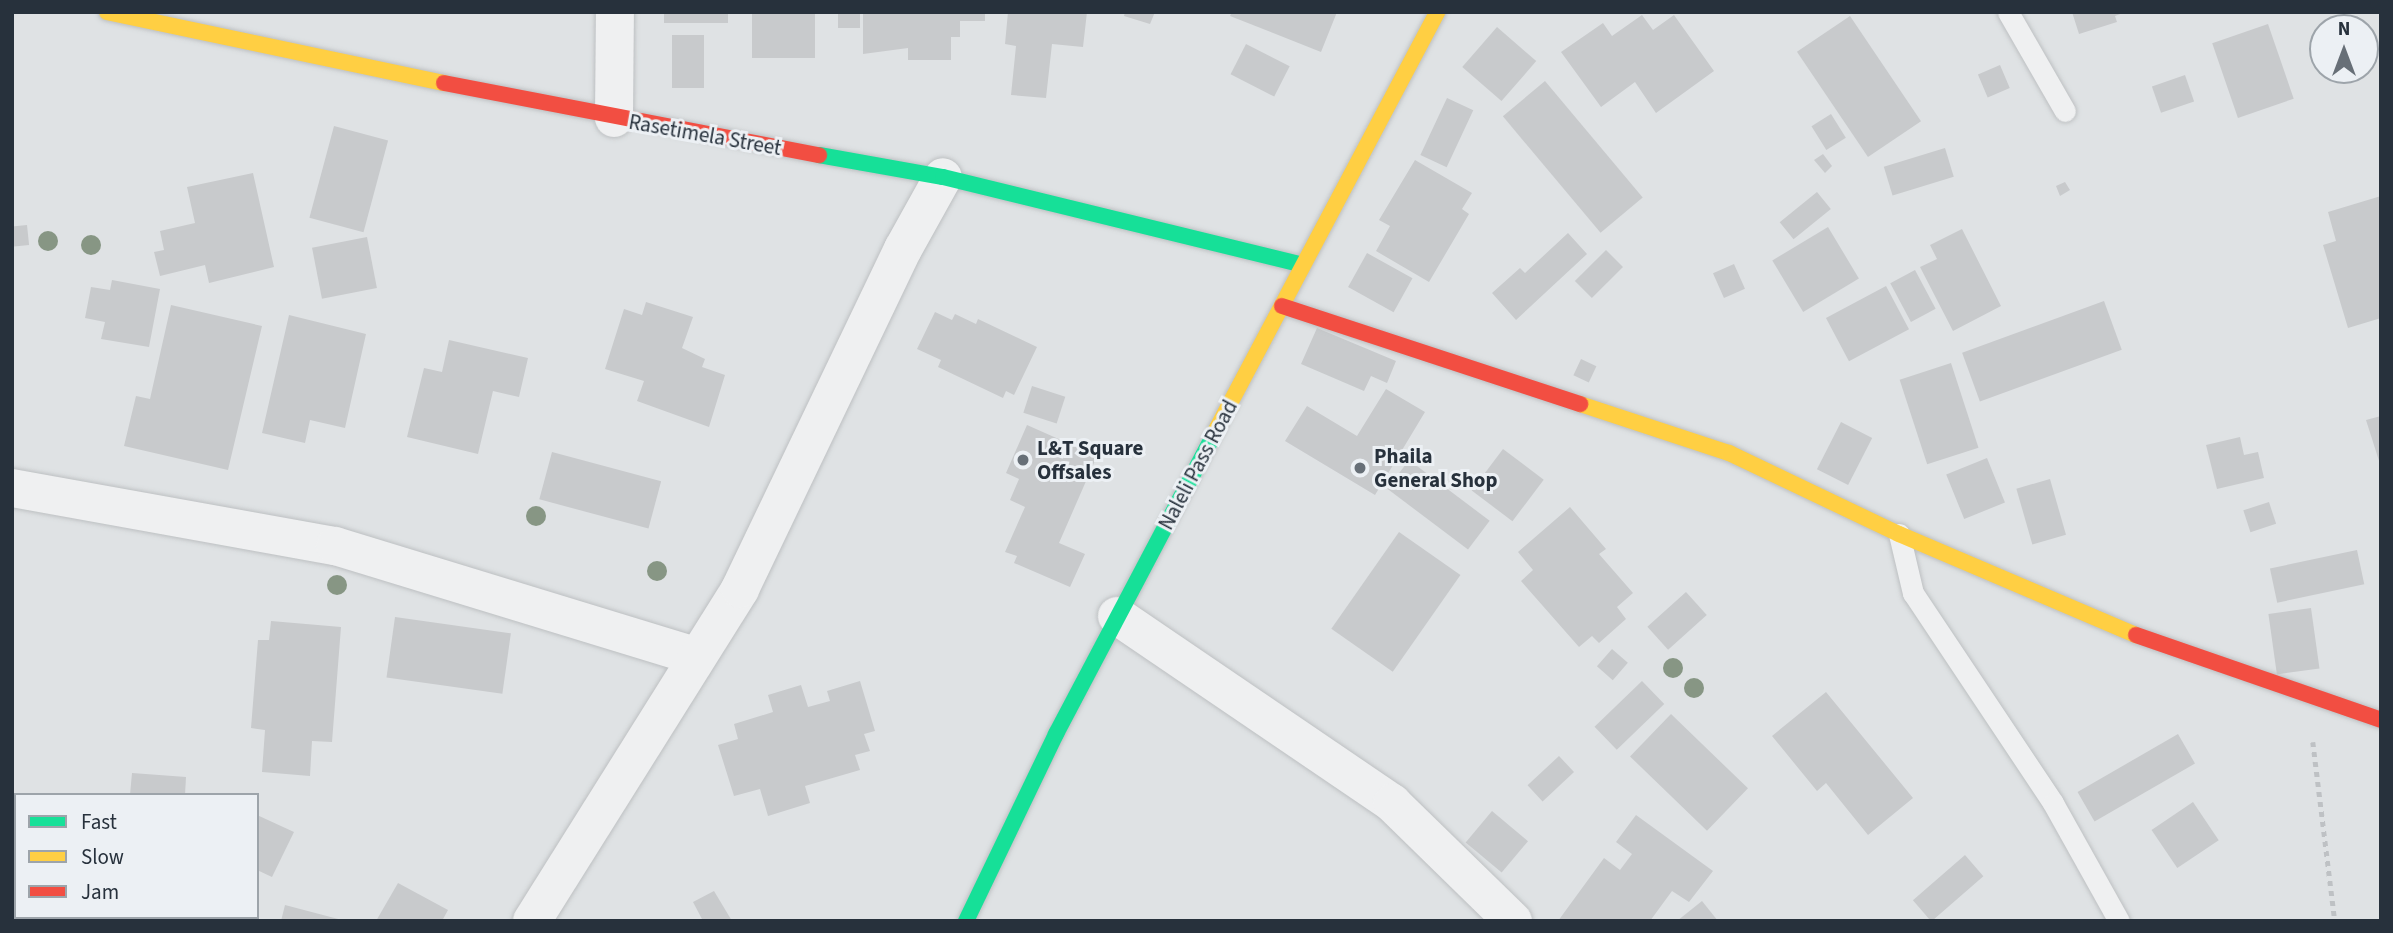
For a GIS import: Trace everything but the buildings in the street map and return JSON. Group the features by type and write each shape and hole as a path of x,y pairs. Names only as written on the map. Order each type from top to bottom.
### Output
{"street":[{"name":"Rasetimela Street","path":"107,12 614,118 943,177 1301,264"},
{"path":"614,118 615,12"},
{"name":"Naleli Pass Road","path":"966,921 1117,616 1282,306 1301,264 1437,12"},
{"path":"532,921 694,656 740,589 903,249 943,177"},
{"path":"1282,306 1729,453 1899,534 2160,645 2309,699 2381,720"},
{"path":"12,488 335,546 694,656"},
{"path":"1117,616 1392,803 1513,921"}],"lane":[{"path":"2008,12 2065,111"},
{"path":"1899,534 1913,593 2053,803 2119,921"}],"path":[{"path":"2309,699 2335,921"}],"traffic: fast":[{"path":"819,155 943,177 1301,264"},
{"path":"966,921 1056,734 1216,430"}],"traffic: slow":[{"path":"107,12 444,83"},
{"path":"1216,430 1437,12"},
{"path":"1580,404 1729,453 1899,534 2136,635"}],"traffic: jam":[{"path":"444,83 819,155"},
{"path":"1282,306 1580,404"},
{"path":"2136,635 2381,720"}],"place":[{"name":"L&T Square Offsales","path":"1023,460"},
{"name":"Phaila General Shop","path":"1360,468"}]}
